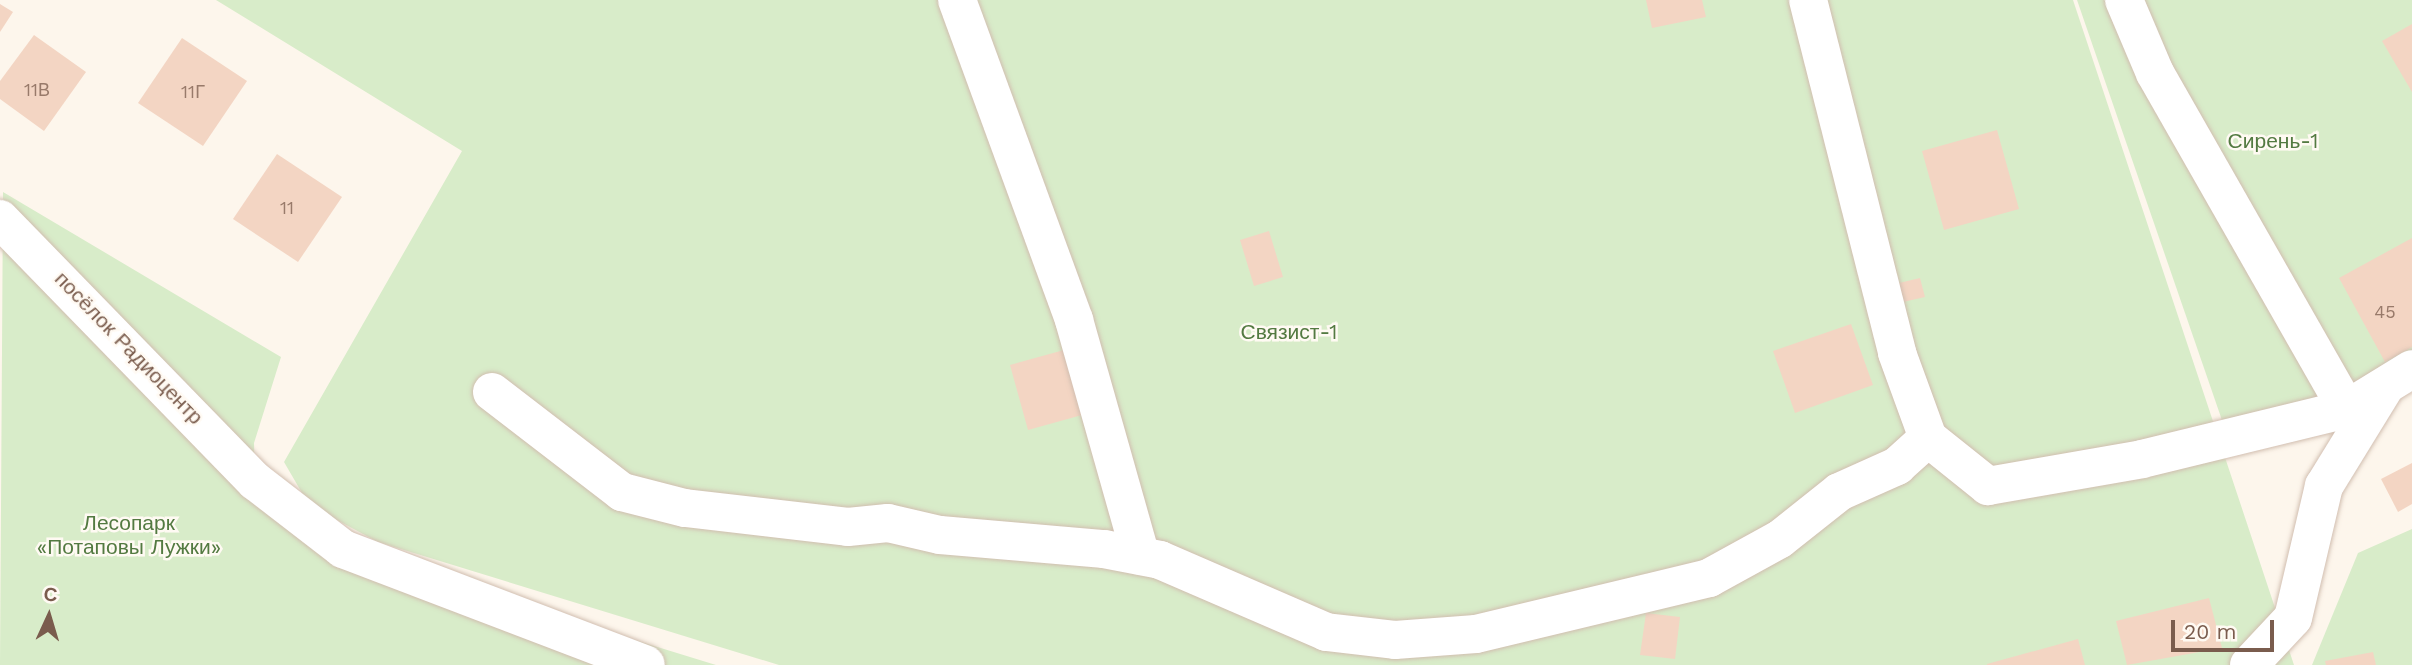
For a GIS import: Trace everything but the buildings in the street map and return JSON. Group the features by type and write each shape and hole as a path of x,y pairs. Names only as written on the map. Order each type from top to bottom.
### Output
{"street":[{"path":"957,0 1074,320 1141,556"},
{"path":"1808,0 1896,353 1928,438 1988,486 2142,459 2347,409 2399,377"},
{"path":"2124,0 2155,73 2347,409"},
{"name":"посёлок Радиоцентр","path":"0,219 255,481 343,549 646,665"},
{"path":"2249,665 2293,618 2324,486 2399,377"},
{"path":"492,392 622,492 685,508 848,527 888,523 940,535 1141,556 1326,632 1395,640 1476,634 1709,578 1780,539 1839,492 1897,466 1928,438"}],"green space":[{"name":"Связист-1","path":"216,0 2073,0 2294,665 779,665 378,542 309,505 284,462 462,151"},
{"name":"Сирень-1","path":"2077,0 2412,0 2412,356 2353,390 2224,426"},
{"name":"Лесопарк «Потаповы Лужки»","path":"3,192 281,357 254,443 255,484 391,565 716,665 0,665"},
{"path":"2412,529 2412,665 2312,665 2358,553"}]}
